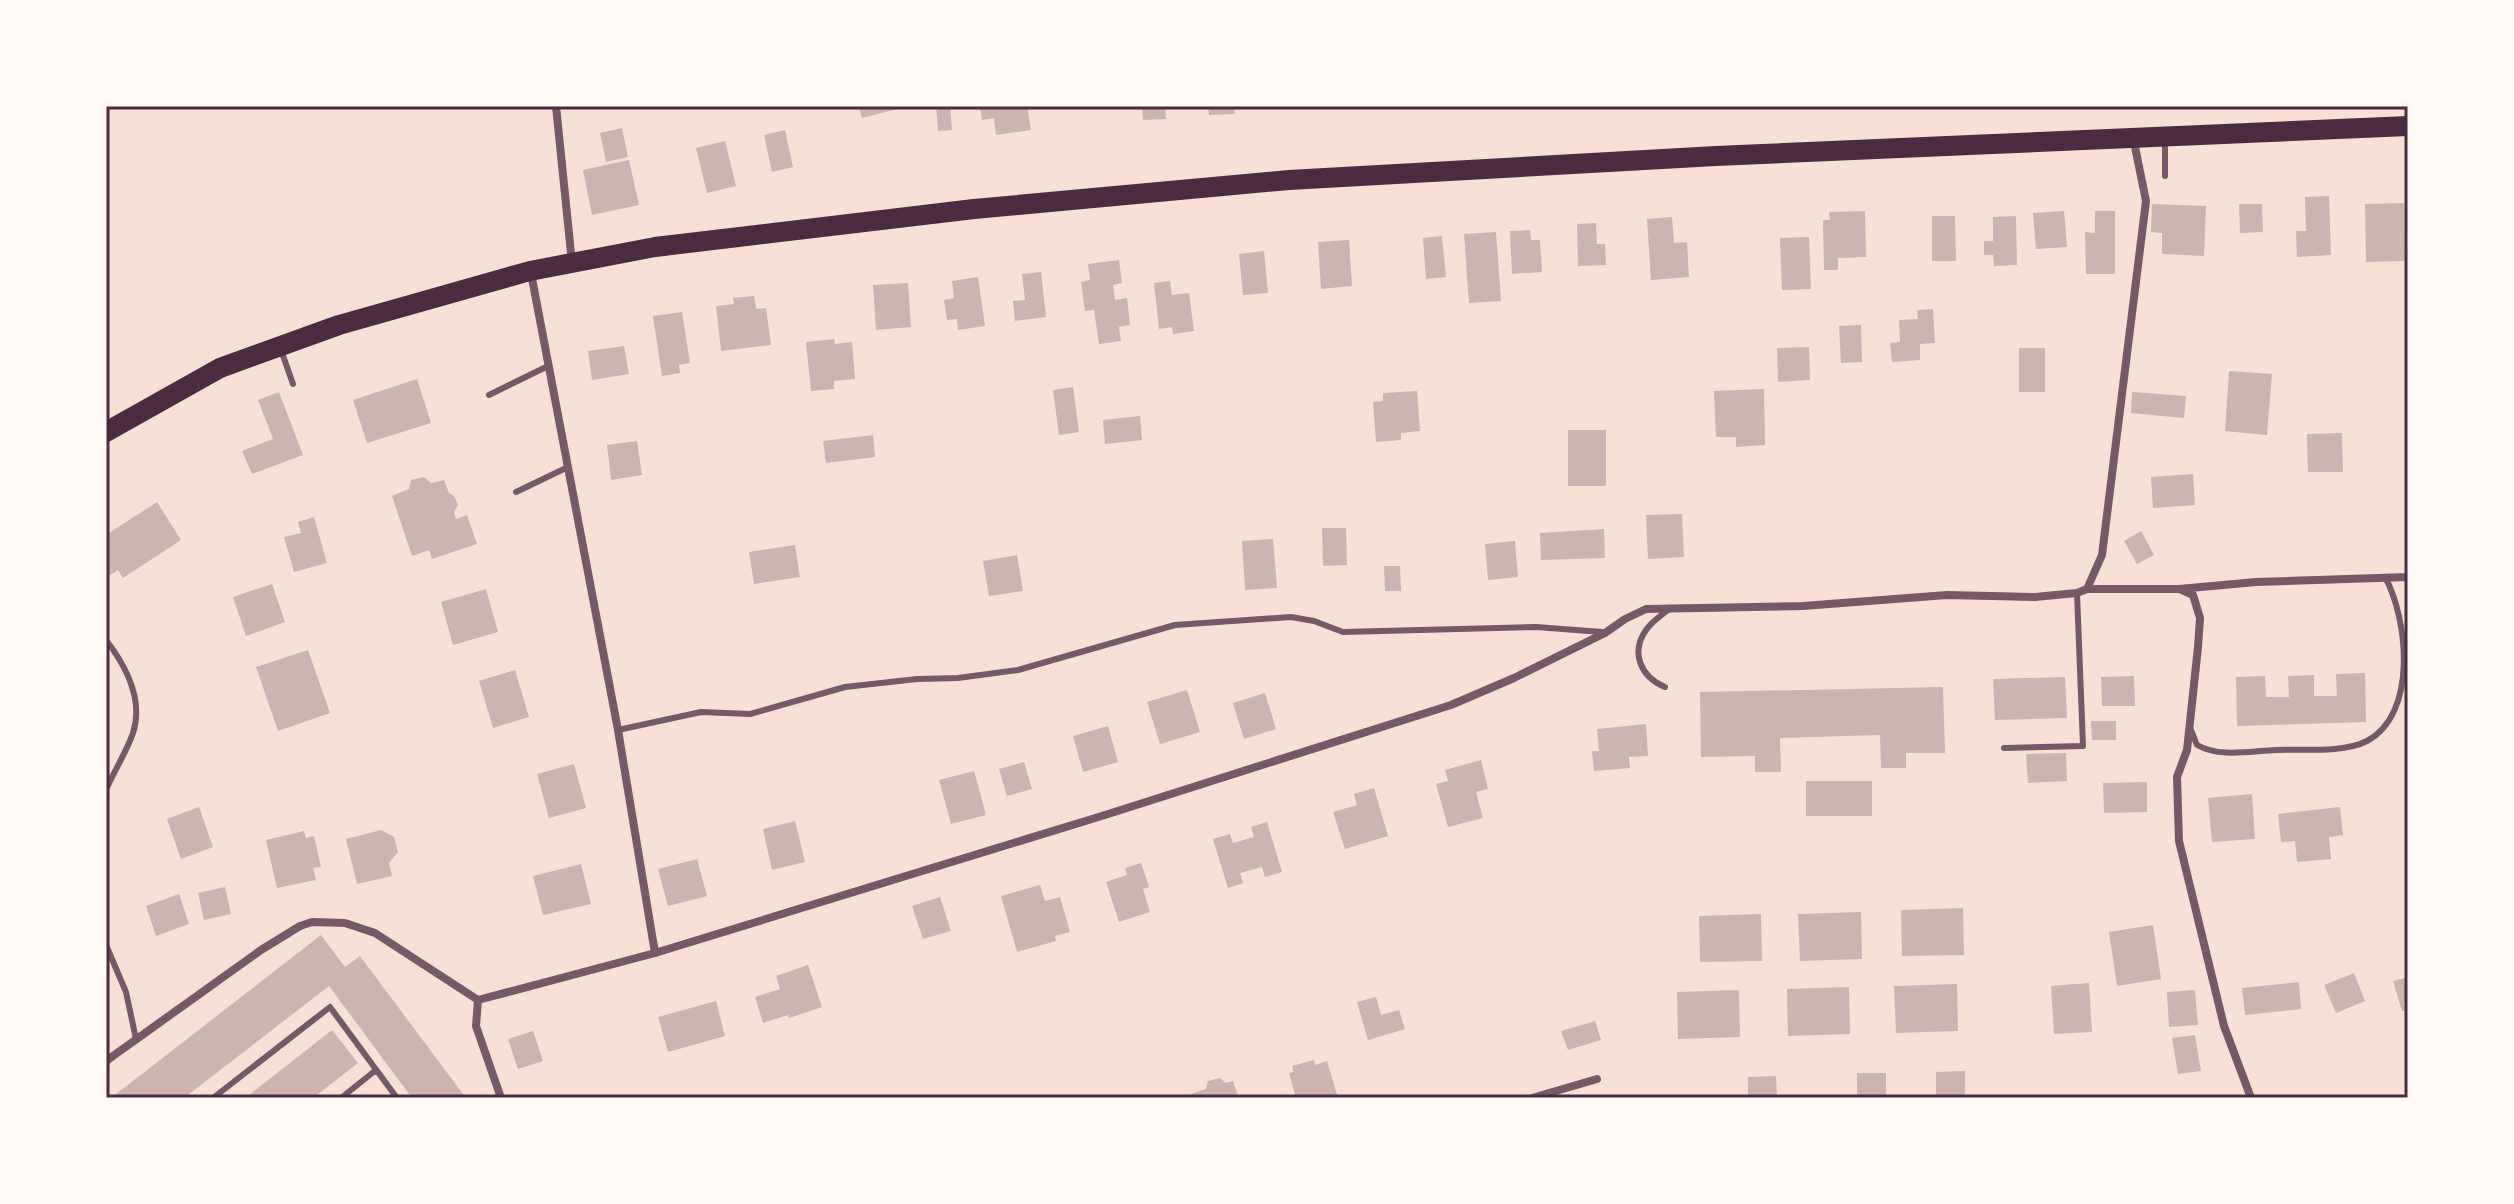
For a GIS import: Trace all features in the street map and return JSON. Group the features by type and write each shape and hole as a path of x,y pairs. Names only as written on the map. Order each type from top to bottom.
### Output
{"main road":[{"path":"106,432 220,368 354,320 530,271 655,247 974,209 1289,180 1701,157 2408,126"}],"street":[{"path":"556,106 572,264"},
{"path":"2087,589 2102,555 2146,201 2133,137"},
{"path":"530,271 618,730 655,953"},
{"path":"106,1061 261,950 300,926 323,920 345,923 375,933 478,1000 655,953 1451,705 1514,678 1646,609 1776,607 1947,595 2035,597 2077,593 2087,589 2179,589 2256,582 2408,577"},
{"path":"2179,589 2193,595 2200,618 2187,750 2177,777 2179,841 2224,1026 2251,1098"},
{"path":"478,1000 476,1026 501,1098"},
{"path":"1532,1098 1597,1079"}],"lane":[{"path":"2165,136 2165,176"},
{"path":"279,346 293,384"},
{"path":"489,395 548,366"},
{"path":"516,492 568,467"},
{"path":"2190,726 2197,745 2206,751 2218,753 2336,748 2365,742 2380,732 2398,704 2403,674 2402,631 2397,602 2385,577"},
{"path":"2004,748 2083,746 2077,593"},
{"path":"1665,687 1653,682 1644,673 1639,644 1647,628 1670,608"},
{"path":"618,730 701,712 750,714 845,687 1018,670 1164,627 1193,622 1291,617 1314,621 1343,632 1536,627 1605,633"},
{"path":"106,640 130,680 137,715 133,733 106,790"},
{"path":"106,945 126,992 136,1039"},
{"path":"213,1098 330,1007 397,1098"},
{"path":"341,1098 376,1070"}],"building":[{"path":"859,106 897,106 897,109 862,118"},
{"path":"936,106 950,106 952,130 938,131"},
{"path":"980,106 1027,106 1031,130 996,135 994,118 982,120"},
{"path":"1142,106 1165,106 1166,119 1143,120"},
{"path":"1208,106 1234,106 1235,114 1209,115"},
{"path":"622,128 628,157 606,162 600,133"},
{"path":"785,130 793,167 772,172 764,135"},
{"path":"725,141 736,186 707,193 696,148"},
{"path":"629,160 639,205 592,215 583,170"},
{"path":"2329,196 2331,255 2297,257 2296,231 2306,231 2305,197"},
{"path":"2404,203 2405,261 2366,262 2365,204"},
{"path":"2152,204 2206,206 2204,256 2162,254 2162,233 2151,232"},
{"path":"2239,204 2262,204 2263,232 2240,233"},
{"path":"1865,211 1866,257 1838,258 1838,270 1824,270 1823,220 1830,220 1829,212"},
{"path":"2064,211 2067,247 2036,249 2033,213"},
{"path":"2095,211 2115,211 2115,274 2086,274 2085,232 2095,233"},
{"path":"1932,216 1955,216 1956,261 1932,261"},
{"path":"2016,216 2017,265 1994,266 1993,255 1984,255 1984,241 1993,241 1993,217"},
{"path":"1672,217 1674,243 1687,242 1689,277 1651,280 1647,219"},
{"path":"1596,223 1597,244 1605,244 1606,265 1578,266 1577,224"},
{"path":"1530,230 1531,240 1540,240 1542,272 1512,274 1510,231"},
{"path":"1496,232 1501,301 1469,303 1464,234"},
{"path":"1442,236 1446,277 1426,279 1423,238"},
{"path":"1809,237 1811,289 1782,290 1780,238"},
{"path":"1349,240 1352,286 1321,289 1318,242"},
{"path":"1264,251 1268,293 1243,295 1239,254"},
{"path":"1119,260 1122,283 1113,285 1115,300 1127,298 1130,325 1119,327 1121,341 1099,344 1094,310 1085,311 1081,282 1090,280 1088,264"},
{"path":"1041,272 1046,317 1015,321 1013,301 1025,300 1022,274"},
{"path":"978,277 985,326 958,330 957,319 947,320 944,300 954,298 952,281"},
{"path":"1170,281 1172,295 1189,293 1194,331 1173,334 1172,327 1159,329 1154,283"},
{"path":"908,283 911,327 876,330 873,285"},
{"path":"754,296 756,309 766,308 771,345 721,351 716,306 734,304 733,298"},
{"path":"1933,309 1935,343 1920,344 1920,360 1892,362 1890,343 1900,342 1899,320 1918,319 1917,310"},
{"path":"682,312 690,363 679,365 680,373 662,376 653,316"},
{"path":"1861,325 1862,362 1841,363 1839,326"},
{"path":"834,339 835,344 852,342 855,379 834,381 834,389 811,391 806,342"},
{"path":"624,346 629,374 592,380 588,351"},
{"path":"1809,347 1810,380 1778,382 1777,348"},
{"path":"2019,348 2045,348 2045,392 2019,392"},
{"path":"2229,371 2272,374 2267,435 2225,431"},
{"path":"417,379 431,423 367,443 353,400"},
{"path":"1073,387 1079,432 1059,435 1053,390"},
{"path":"1764,389 1765,445 1736,447 1736,437 1716,437 1714,391"},
{"path":"1417,391 1420,431 1401,433 1401,440 1376,442 1373,402 1383,401 1383,393"},
{"path":"279,392 303,455 252,474 242,451 273,439 258,400"},
{"path":"2132,392 2186,396 2184,418 2131,413"},
{"path":"1140,416 1142,440 1105,444 1103,420"},
{"path":"1568,430 1606,430 1606,486 1568,486"},
{"path":"2342,433 2343,472 2308,472 2307,434"},
{"path":"873,435 875,457 826,463 823,441"},
{"path":"637,441 642,475 611,480 607,445"},
{"path":"2193,474 2195,505 2153,508 2151,477"},
{"path":"424,477 431,483 444,480 458,505 454,512 456,519 467,515 477,544 432,559 429,550 412,556 392,496 409,489 411,480"},
{"path":"157,502 181,540 123,578 118,570 106,578 106,535"},
{"path":"1682,514 1684,557 1648,559 1646,515"},
{"path":"314,517 327,563 294,572 284,537 301,533 298,522"},
{"path":"1322,528 1346,528 1347,565 1323,566"},
{"path":"1604,529 1605,558 1541,560 1540,533"},
{"path":"2141,531 2154,555 2137,564 2124,541"},
{"path":"1273,539 1277,588 1245,590 1242,541"},
{"path":"1515,541 1518,577 1488,580 1485,544"},
{"path":"795,545 800,577 754,584 749,552"},
{"path":"1017,555 1023,591 989,596 983,561"},
{"path":"1384,566 1400,566 1401,591 1385,591"},
{"path":"272,584 285,622 246,636 233,597"},
{"path":"486,589 498,632 453,645 441,602"},
{"path":"308,650 330,713 278,731 256,667"},
{"path":"515,670 529,717 493,728 479,681"},
{"path":"2365,673 2366,722 2237,726 2236,677 2265,676 2266,697 2289,697 2288,676 2314,675 2314,696 2337,696 2336,674"},
{"path":"2134,676 2135,706 2102,706 2101,677"},
{"path":"2065,677 2067,718 1995,720 1993,679"},
{"path":"1943,687 1945,753 1906,753 1906,768 1881,768 1880,735 1780,738 1781,772 1755,772 1755,756 1701,757 1700,692"},
{"path":"1187,690 1200,732 1160,744 1147,702"},
{"path":"1265,693 1276,729 1244,739 1233,703"},
{"path":"2091,721 2116,721 2116,740 2092,740"},
{"path":"1646,724 1648,756 1629,757 1630,768 1594,771 1592,751 1599,751 1597,729"},
{"path":"1108,726 1118,762 1083,772 1073,736"},
{"path":"2066,753 2067,781 2028,783 2026,754"},
{"path":"1481,760 1488,789 1476,792 1483,818 1448,827 1436,784 1448,781 1445,770"},
{"path":"1024,762 1032,789 1007,796 999,769"},
{"path":"574,764 586,808 549,818 537,774"},
{"path":"974,771 986,815 951,824 939,780"},
{"path":"1806,781 1872,781 1872,816 1806,816"},
{"path":"2147,782 2147,812 2104,813 2103,783"},
{"path":"1374,788 1388,836 1345,849 1333,812 1357,805 1354,794"},
{"path":"2252,794 2255,839 2212,842 2208,798"},
{"path":"199,807 213,847 181,859 167,819"},
{"path":"2340,807 2343,835 2329,837 2331,859 2297,862 2295,841 2281,842 2278,814"},
{"path":"795,821 805,862 772,870 763,829"},
{"path":"1267,822 1282,872 1265,877 1262,867 1240,873 1243,883 1228,888 1213,839 1230,834 1233,843 1254,837 1251,827"},
{"path":"381,830 394,837 398,852 389,863 392,876 357,884 346,839"},
{"path":"304,831 306,838 314,836 321,867 313,868 316,880 277,888 266,840"},
{"path":"697,859 707,896 668,906 658,869"},
{"path":"1141,863 1149,887 1143,889 1150,912 1119,922 1106,882 1127,875 1125,868"},
{"path":"581,864 591,904 543,915 533,876"},
{"path":"1040,885 1045,901 1060,897 1070,932 1055,936 1056,941 1017,952 1001,896"},
{"path":"225,887 231,914 204,920 198,893"},
{"path":"179,894 189,924 156,936 146,906"},
{"path":"940,897 951,931 923,939 912,906"},
{"path":"1963,908 1964,955 1902,956 1901,910"},
{"path":"1861,912 1862,959 1800,961 1798,914"},
{"path":"1761,914 1762,961 1700,962 1699,916"},
{"path":"2153,925 2161,979 2117,986 2109,932"},
{"path":"321,935 345,967 360,956 466,1098 412,1098 329,986 184,1098 111,1098"},
{"path":"808,965 822,1007 763,1023 755,997 780,989 776,976"},
{"path":"2354,973 2365,1001 2336,1013 2324,985"},
{"path":"2408,977 2408,1010 2402,1011 2393,981"},
{"path":"2299,982 2301,1009 2245,1015 2242,988"},
{"path":"2089,983 2092,1032 2054,1034 2051,986"},
{"path":"1957,984 1958,1031 1896,1033 1894,986"},
{"path":"1849,987 1850,1034 1788,1036 1787,989"},
{"path":"1739,990 1740,1037 1678,1039 1677,992"},
{"path":"2195,990 2198,1025 2169,1027 2167,992"},
{"path":"1376,997 1381,1015 1399,1010 1405,1029 1368,1040 1357,1002"},
{"path":"716,1001 725,1036 668,1052 658,1017"},
{"path":"1595,1021 1601,1040 1568,1050 1561,1031"},
{"path":"332,1030 358,1063 313,1098 245,1098"},
{"path":"533,1031 543,1061 518,1069 508,1039"},
{"path":"2195,1035 2201,1071 2178,1074 2172,1038"},
{"path":"1314,1060 1315,1065 1327,1061 1338,1098 1296,1098 1289,1073 1293,1072 1292,1066"},
{"path":"1965,1071 1965,1098 1936,1098 1936,1072"},
{"path":"1857,1073 1886,1073 1886,1098 1857,1098"},
{"path":"1776,1076 1777,1098 1748,1098 1748,1077"},
{"path":"1220,1078 1226,1083 1233,1081 1239,1098 1192,1098 1191,1094 1206,1089 1208,1081"}]}
